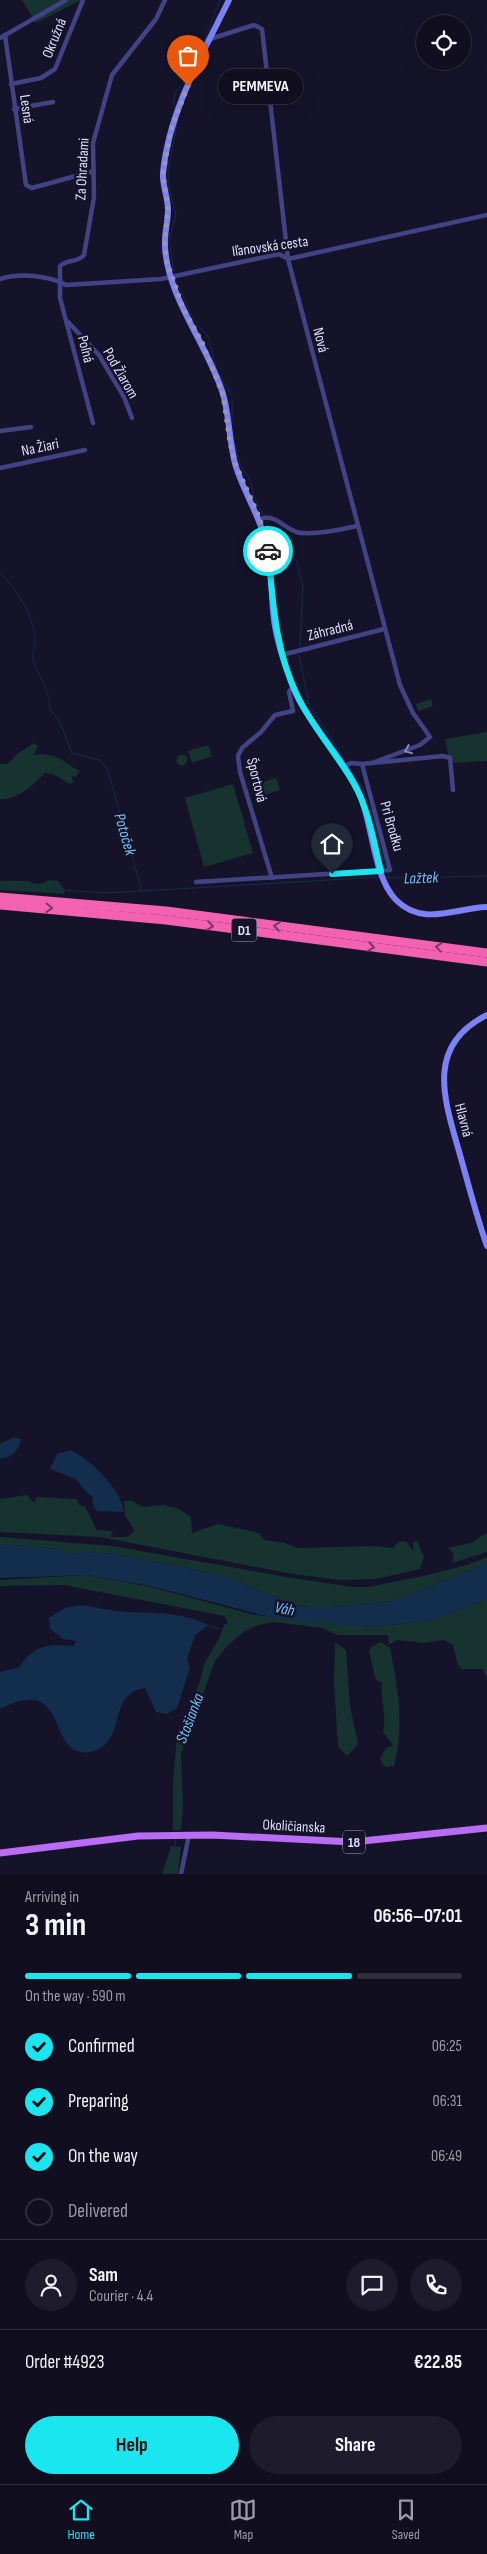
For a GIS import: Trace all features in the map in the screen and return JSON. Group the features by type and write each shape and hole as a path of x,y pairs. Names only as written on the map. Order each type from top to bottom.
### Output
{"highway":[{"name":"D1","path":"0,897 149,910 487,953"},
{"name":"D1","path":"0,905 166,920 487,962"}],"main road":[{"name":"Okoličianska","path":"189,1835 353,1842 487,1828"},
{"name":"18","path":"0,1853 117,1838 189,1835"}],"street":[{"path":"2,37 66,0"},
{"name":"Okružná","path":"11,84 41,78 54,69 82,0"},
{"name":"Za Ohradami","path":"60,282 63,264 80,260 84,255 94,197 93,143 107,85 112,75 156,18 165,0"},
{"path":"229,0 174,122 163,174 168,207 165,248 171,278 183,308 202,342 223,395 230,443 236,465 260,519 268,550 274,620 282,655 293,686 303,705 347,765 360,796 384,873 398,902 422,914 439,915 487,907"},
{"name":"Nová","path":"210,39 254,25 262,29 288,259 400,685 408,703 430,738 420,745 372,763"},
{"name":"Lesná","path":"2,37 26,185 32,188 94,171"},
{"path":"14,109 53,102"},
{"name":"Iľanovská cesta","path":"0,279 16,275 60,282 66,285 171,278 176,274 279,254 288,259 487,215"},
{"name":"Poľná","path":"60,282 60,298 93,423"},
{"name":"Pod Žiarom","path":"66,321 99,355 124,397 132,418"},
{"path":"0,431 31,427"},
{"name":"Na Žiari","path":"0,468 85,450"},
{"path":"260,519 274,518 292,530 303,533 357,526"},
{"name":"Záhradná","path":"282,655 384,629"},
{"name":"Športová","path":"272,878 238,760 239,752 275,715 293,711 289,692 293,686"},
{"path":"347,765 435,755 450,758 453,790"},
{"name":"Pri Brodku","path":"196,882 384,873 391,867 362,764"},
{"name":"Hlavná","path":"487,1015 466,1028 454,1042 446,1061 443,1081 447,1106 487,1246"},
{"path":"181,1874 189,1835"}],"green space":[{"path":"22,0 81,0 36,23"},
{"path":"431,699 433,706 418,711 416,704"},
{"path":"487,732 487,761 450,763 445,739"},
{"path":"34,743 38,746 34,755 45,754 54,756 78,769 80,771 75,777 71,776 74,782 70,784 53,774 45,773 19,795 0,799 0,764 8,764 17,754"},
{"path":"208,745 212,756 192,763 188,751"},
{"path":"182,754 188,760 182,766 176,760"},
{"path":"276,778 280,790 255,798 251,785"},
{"path":"233,784 253,853 204,867 185,798"},
{"path":"49,880 58,881 65,891 64,894 0,890 0,881 29,881 36,884"},
{"path":"27,1495 34,1503 37,1497 76,1499 80,1506 85,1506 97,1530 113,1531 110,1537 127,1537 135,1531 125,1516 124,1501 132,1501 143,1507 163,1505 179,1509 191,1517 192,1533 218,1524 259,1533 264,1540 285,1543 297,1548 375,1546 393,1548 400,1541 407,1542 413,1551 413,1542 417,1541 424,1557 420,1569 376,1579 340,1580 293,1574 100,1537 0,1532 0,1499"},
{"path":"487,1533 487,1552 452,1563 454,1554 448,1548 471,1543"},
{"path":"0,1537 112,1546 353,1587 368,1587 423,1576 467,1565 487,1557 487,1563 395,1601 333,1607 311,1607 293,1605 228,1577 114,1554 88,1552 68,1555 60,1549 0,1544"},
{"path":"86,1575 147,1586 255,1615 372,1627 431,1620 487,1599 487,1680 483,1669 462,1669 458,1665 453,1645 444,1640 423,1643 397,1640 389,1645 388,1635 337,1635 322,1628 274,1622 258,1625 245,1631 228,1645 215,1661 181,1754 183,1809 181,1830 173,1830 173,1780 177,1737 200,1682 204,1664 220,1637 224,1625 228,1623 224,1616 64,1585 0,1586 0,1580"},
{"path":"335,1642 346,1650 350,1706 358,1744 347,1756 338,1747 334,1682"},
{"path":"381,1642 390,1648 398,1692 400,1721 394,1766 385,1767 380,1759 386,1748 393,1745 383,1732 382,1683 376,1680 369,1652 371,1647"},
{"path":"171,1846 181,1847 178,1874 162,1874"}],"water":[{"path":"14,1437 21,1439 18,1447 12,1455 0,1459 0,1444"},
{"path":"71,1450 104,1476 122,1503 124,1512 97,1511 94,1508 92,1496 87,1493 76,1479 50,1469 57,1454"},
{"name":"Váh","path":"0,1544 60,1549 68,1555 88,1552 114,1554 188,1568 228,1577 293,1605 311,1607 333,1607 395,1601 487,1563 487,1599 431,1620 372,1627 274,1618 146,1585 86,1575 0,1578"},
{"path":"80,1605 120,1611 178,1615 209,1625 195,1635 187,1659 190,1667 177,1708 167,1714 156,1712 145,1688 133,1692 125,1699 109,1739 102,1747 90,1752 76,1751 67,1743 48,1708 38,1701 23,1701 0,1709 0,1672 19,1667 31,1654 43,1647 56,1645 74,1646 76,1641 63,1639 50,1629 49,1618 65,1608"}],"waterway":[{"name":"Lažtek","path":"183,83 204,41 220,0"},
{"name":"Lažtek","path":"175,107 173,104 175,92 181,86"},
{"name":"Lažtek","path":"174,272 169,240 176,215 168,184 168,169 179,115"},
{"name":"Lažtek","path":"175,278 194,321 208,336 216,367"},
{"name":"Lažtek","path":"219,375 231,394"},
{"name":"Lažtek","path":"232,399 232,423"},
{"name":"Lažtek","path":"234,442 241,467 249,478 254,496 263,515"},
{"name":"Lažtek","path":"266,520 270,535 296,560 303,586 300,647"},
{"name":"Potoček","path":"0,573 18,595 28,612 34,631 33,657 35,665 49,697 50,710 59,720 72,753 99,760 107,768 142,891 380,877"},
{"name":"Lažtek","path":"299,655 309,704 364,790 386,868"},
{"name":"Lažtek","path":"388,871 389,878 487,876"},
{"name":"Potoček","path":"384,877 389,878"},
{"path":"0,885 102,893 141,891"},
{"name":"Stošianka","path":"176,1832 176,1753 190,1713 214,1656 237,1632 249,1624 256,1616 262,1614"},
{"path":"223,1629 231,1623 250,1621"},
{"path":"209,1626 219,1629"},
{"name":"Stošianka","path":"172,1874 176,1838"}],"way so far":[{"path":"188,86 171,129 163,174 168,207 165,239 166,259 171,278 183,308 202,342 223,395 230,443 236,465 242,483 260,519 268,551"}],"place":[{"name":"PEMMEVA","path":"188,86"}],"route":[{"path":"268,551 274,620 279,647 288,674 297,696 341,762 360,796 381,871 332,874"}]}
